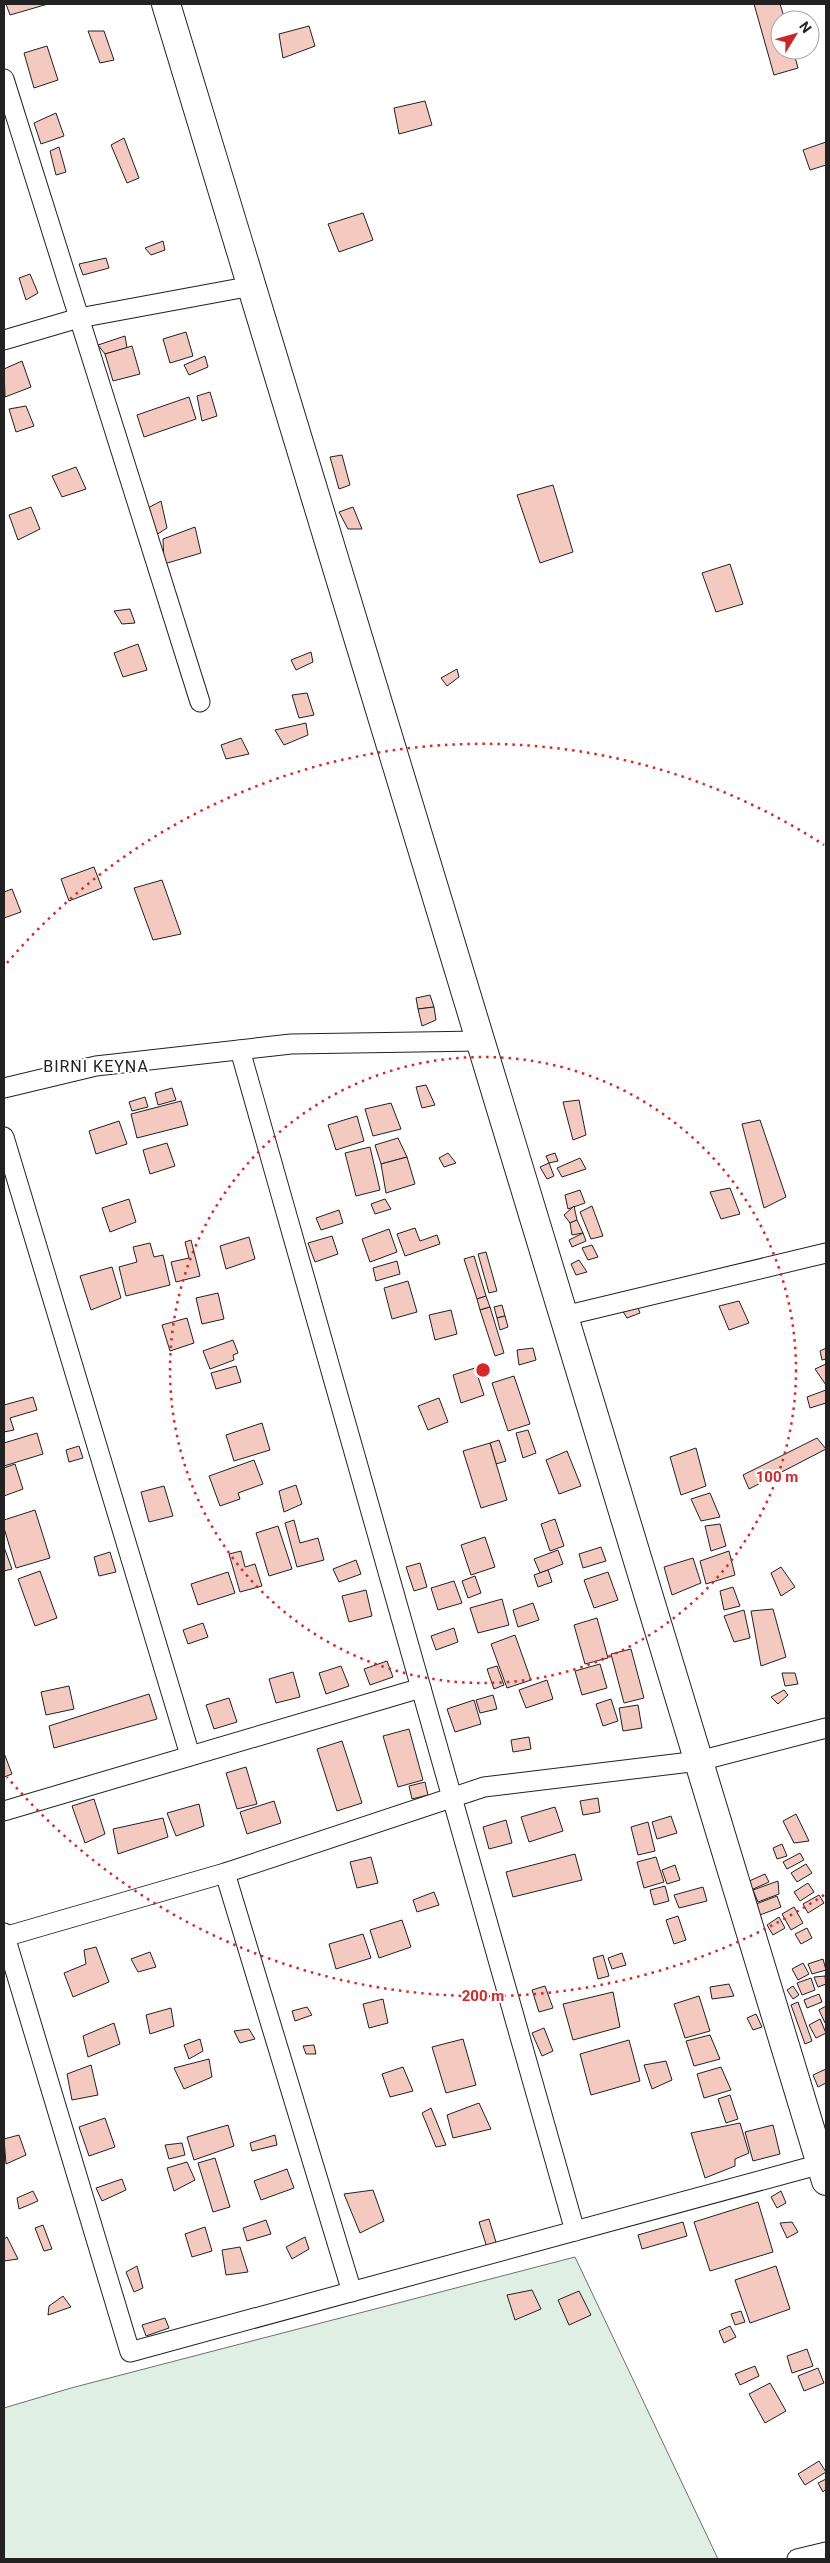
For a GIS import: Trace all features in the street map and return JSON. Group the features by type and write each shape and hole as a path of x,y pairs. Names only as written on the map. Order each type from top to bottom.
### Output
{"highway":[{"path":"166,4 824,2172"}],"street":[{"path":"5,89 200,702"},
{"path":"4,340 79,318 252,286"},
{"path":"4,1088 96,1066 290,1044 480,1041"},
{"path":"240,1050 575,2231"},
{"path":"4,1137 190,1755"},
{"path":"564,1316 826,1253"},
{"path":"4,1811 421,1688"},
{"path":"824,2172 575,2231 130,2352 4,1935 226,1873 484,1787 700,1761 826,1728"},
{"path":"226,1873 352,2292"},
{"path":"797,2559 826,2552"}],"green space":[{"path":"575,2257 718,2559 4,2559 4,2408 71,2388"}],"building":[{"path":"6,4 48,4 10,15"},
{"path":"754,4 780,4 782,10 770,10 770,60 796,60 798,68 774,75"},
{"path":"309,26 315,46 283,58 279,34"},
{"path":"88,31 104,31 114,60 100,63"},
{"path":"47,46 58,80 34,88 24,53"},
{"path":"425,101 432,125 399,134 394,108"},
{"path":"56,113 64,136 41,144 34,123"},
{"path":"124,138 139,178 127,183 111,145"},
{"path":"826,142 826,165 810,170 803,150"},
{"path":"59,147 66,172 56,175 50,151"},
{"path":"363,213 373,240 339,252 328,224"},
{"path":"163,241 165,250 151,255 145,248"},
{"path":"106,258 109,268 83,275 79,264"},
{"path":"30,274 38,293 26,300 19,278"},
{"path":"186,332 193,356 170,363 163,339"},
{"path":"125,336 127,348 105,354 98,345"},
{"path":"132,346 140,374 113,381 105,354"},
{"path":"205,356 208,367 189,375 184,365"},
{"path":"22,361 31,387 5,397 4,369"},
{"path":"210,392 217,416 202,421 197,396"},
{"path":"189,397 196,419 144,437 137,415"},
{"path":"26,406 34,426 16,432 9,409"},
{"path":"342,455 350,485 339,489 330,457"},
{"path":"76,467 86,489 62,497 52,476"},
{"path":"553,485 573,552 540,563 517,495"},
{"path":"161,501 167,528 153,537 148,508"},
{"path":"31,507 40,529 18,540 9,515"},
{"path":"353,507 362,529 348,529 339,512"},
{"path":"195,527 201,553 164,564 163,539"},
{"path":"730,564 743,604 716,612 702,573"},
{"path":"130,609 135,623 122,624 114,611"},
{"path":"138,644 147,670 123,677 114,653"},
{"path":"311,652 313,662 296,670 291,660"},
{"path":"457,669 459,677 447,686 441,678"},
{"path":"307,693 314,715 299,718 292,695"},
{"path":"306,723 308,735 284,745 275,730"},
{"path":"241,738 249,754 226,759 221,745"},
{"path":"94,867 102,888 69,901 61,879"},
{"path":"162,880 181,934 153,940 134,888"},
{"path":"12,889 21,912 4,918 4,892"},
{"path":"430,995 434,1007 418,1009 416,998"},
{"path":"434,1007 436,1020 422,1026 418,1009"},
{"path":"426,1085 435,1105 422,1108 416,1087"},
{"path":"172,1088 176,1100 158,1105 155,1093"},
{"path":"145,1097 148,1107 132,1111 129,1102"},
{"path":"579,1100 586,1135 573,1140 563,1102"},
{"path":"181,1101 188,1125 137,1138 131,1114"},
{"path":"391,1103 401,1129 373,1136 365,1109"},
{"path":"357,1116 364,1141 336,1150 328,1125"},
{"path":"760,1120 786,1197 764,1208 742,1124"},
{"path":"119,1121 127,1144 96,1154 89,1131"},
{"path":"398,1138 407,1157 381,1164 375,1145"},
{"path":"167,1143 175,1166 150,1174 143,1150"},
{"path":"370,1147 380,1190 356,1196 345,1153"},
{"path":"448,1153 456,1163 444,1167 439,1158"},
{"path":"555,1153 558,1161 549,1163 546,1156"},
{"path":"407,1157 415,1184 386,1193 381,1164"},
{"path":"580,1158 586,1169 562,1177 557,1168"},
{"path":"549,1163 554,1176 547,1179 540,1167"},
{"path":"730,1188 740,1214 721,1219 710,1192"},
{"path":"580,1190 585,1203 568,1209 565,1195"},
{"path":"129,1199 136,1222 110,1232 102,1208"},
{"path":"385,1199 391,1209 375,1214 371,1204"},
{"path":"574,1206 577,1220 570,1223 564,1215"},
{"path":"592,1206 603,1236 591,1239 580,1212"},
{"path":"339,1210 343,1223 321,1230 316,1218"},
{"path":"577,1220 583,1233 572,1235 570,1223"},
{"path":"415,1228 420,1241 437,1235 440,1244 405,1256 397,1234"},
{"path":"389,1229 397,1252 370,1262 362,1239"},
{"path":"583,1233 586,1241 572,1247 569,1240"},
{"path":"332,1236 338,1254 315,1262 308,1243"},
{"path":"249,1237 255,1259 226,1269 220,1246"},
{"path":"191,1240 200,1276 176,1282 171,1262 189,1258 185,1242"},
{"path":"150,1243 154,1257 163,1255 170,1285 126,1296 119,1267 137,1262 133,1247"},
{"path":"592,1245 598,1257 588,1260 582,1248"},
{"path":"486,1252 497,1291 489,1293 478,1254"},
{"path":"474,1256 486,1296 477,1299 464,1259"},
{"path":"579,1260 587,1272 576,1275 571,1264"},
{"path":"397,1261 400,1274 376,1281 373,1268"},
{"path":"112,1267 121,1298 91,1310 80,1276"},
{"path":"408,1281 417,1312 392,1319 384,1288"},
{"path":"218,1293 224,1319 202,1324 196,1298"},
{"path":"486,1296 490,1307 480,1310 477,1299"},
{"path":"739,1301 749,1323 729,1330 719,1306"},
{"path":"502,1305 505,1316 497,1318 494,1307"},
{"path":"637,1305 640,1313 627,1318 622,1310"},
{"path":"490,1307 504,1353 495,1356 480,1310"},
{"path":"451,1310 457,1334 435,1340 429,1315"},
{"path":"505,1316 508,1327 500,1330 497,1318"},
{"path":"187,1318 194,1343 170,1351 162,1325"},
{"path":"233,1340 238,1353 233,1355 234,1360 210,1369 203,1351"},
{"path":"533,1348 536,1360 519,1365 517,1350"},
{"path":"826,1348 826,1359 822,1360 820,1351"},
{"path":"826,1364 826,1385 815,1369"},
{"path":"236,1366 241,1382 216,1389 211,1373"},
{"path":"475,1368 484,1395 461,1403 453,1375"},
{"path":"514,1376 530,1424 508,1431 492,1383"},
{"path":"826,1390 826,1403 810,1408 807,1397"},
{"path":"33,1397 37,1410 10,1418 14,1430 4,1432 4,1405"},
{"path":"439,1398 448,1422 428,1430 418,1406"},
{"path":"262,1423 270,1450 234,1461 226,1435"},
{"path":"528,1430 536,1453 523,1458 516,1433"},
{"path":"37,1433 43,1454 4,1466 4,1443"},
{"path":"817,1438 826,1449 749,1489 743,1475"},
{"path":"499,1440 506,1461 496,1464 490,1443"},
{"path":"490,1443 507,1500 481,1508 463,1451"},
{"path":"79,1446 83,1458 69,1462 66,1450"},
{"path":"696,1448 706,1486 681,1495 670,1457"},
{"path":"567,1451 581,1486 559,1494 546,1460"},
{"path":"254,1460 263,1484 238,1493 240,1499 220,1506 209,1476"},
{"path":"15,1464 23,1489 4,1496 4,1468"},
{"path":"296,1485 302,1504 284,1512 279,1491"},
{"path":"164,1486 173,1516 149,1522 141,1492"},
{"path":"710,1493 720,1517 701,1521 691,1499"},
{"path":"35,1510 50,1558 16,1568 4,1528 4,1520"},
{"path":"555,1519 564,1546 550,1551 541,1524"},
{"path":"294,1520 300,1543 318,1538 324,1560 297,1567 285,1523"},
{"path":"720,1524 726,1546 711,1551 705,1526"},
{"path":"278,1526 292,1569 269,1576 256,1533"},
{"path":"485,1537 495,1567 471,1575 461,1545"},
{"path":"4,1547 12,1569 4,1571"},
{"path":"601,1547 606,1561 583,1568 579,1554"},
{"path":"558,1550 563,1564 540,1573 534,1559"},
{"path":"241,1551 245,1567 255,1564 262,1586 240,1592 229,1554"},
{"path":"729,1551 735,1575 706,1584 700,1561"},
{"path":"110,1552 116,1572 99,1576 94,1557"},
{"path":"693,1558 701,1583 672,1595 664,1567"},
{"path":"356,1560 361,1574 339,1582 333,1569"},
{"path":"420,1563 427,1587 414,1591 406,1567"},
{"path":"781,1567 795,1587 781,1596 771,1573"},
{"path":"548,1570 552,1582 538,1587 534,1575"},
{"path":"40,1571 57,1618 35,1626 18,1579"},
{"path":"228,1572 235,1593 198,1605 191,1584"},
{"path":"608,1572 618,1600 594,1608 584,1580"},
{"path":"475,1576 481,1593 468,1598 462,1581"},
{"path":"454,1581 462,1603 438,1610 431,1588"},
{"path":"733,1587 740,1606 724,1610 720,1591"},
{"path":"366,1590 372,1616 349,1622 342,1596"},
{"path":"502,1599 509,1625 478,1633 470,1608"},
{"path":"533,1603 539,1620 518,1627 513,1610"},
{"path":"773,1609 786,1657 761,1666 751,1611"},
{"path":"744,1610 750,1638 734,1642 724,1616"},
{"path":"597,1618 608,1658 585,1664 574,1625"},
{"path":"203,1623 208,1637 188,1644 183,1630"},
{"path":"454,1628 458,1642 436,1650 431,1636"},
{"path":"515,1635 531,1680 507,1688 491,1644"},
{"path":"631,1649 644,1698 624,1703 611,1654"},
{"path":"387,1661 393,1677 370,1685 364,1669"},
{"path":"600,1664 607,1688 582,1695 575,1671"},
{"path":"341,1666 349,1686 326,1694 319,1673"},
{"path":"497,1666 504,1685 494,1689 487,1669"},
{"path":"293,1672 300,1697 276,1703 269,1679"},
{"path":"782,1673 795,1673 798,1684 785,1686"},
{"path":"547,1680 553,1699 526,1708 519,1690"},
{"path":"69,1686 74,1709 46,1715 41,1692"},
{"path":"784,1690 788,1695 778,1704 771,1697"},
{"path":"149,1694 157,1719 54,1748 49,1726"},
{"path":"493,1695 497,1709 480,1713 476,1700"},
{"path":"229,1698 237,1722 214,1729 206,1705"},
{"path":"611,1699 618,1721 603,1726 596,1704"},
{"path":"474,1700 481,1724 455,1732 447,1709"},
{"path":"638,1705 642,1728 623,1731 619,1708"},
{"path":"409,1729 423,1780 398,1787 383,1736"},
{"path":"529,1737 531,1749 513,1752 511,1740"},
{"path":"342,1741 362,1803 337,1811 317,1749"},
{"path":"4,1753 12,1774 4,1777"},
{"path":"246,1767 257,1804 237,1809 226,1773"},
{"path":"425,1782 428,1795 412,1799 409,1786"},
{"path":"598,1798 600,1812 583,1815 580,1801"},
{"path":"94,1799 105,1834 85,1843 72,1806"},
{"path":"274,1801 281,1823 247,1834 240,1812"},
{"path":"199,1804 204,1826 176,1836 167,1813"},
{"path":"555,1807 563,1831 529,1842 521,1817"},
{"path":"796,1814 809,1841 794,1843 783,1821"},
{"path":"671,1816 677,1833 657,1839 652,1822"},
{"path":"163,1818 168,1837 118,1854 113,1829"},
{"path":"506,1820 512,1843 489,1849 483,1827"},
{"path":"648,1822 655,1851 638,1855 631,1827"},
{"path":"782,1844 787,1856 777,1859 773,1848"},
{"path":"800,1853 804,1860 787,1869 783,1862"},
{"path":"575,1854 582,1880 513,1897 506,1872"},
{"path":"371,1857 378,1883 357,1888 350,1862"},
{"path":"656,1857 664,1882 644,1888 637,1862"},
{"path":"806,1864 812,1873 797,1882 791,1873"},
{"path":"675,1865 680,1880 667,1884 662,1870"},
{"path":"765,1874 769,1882 751,1890 747,1882"},
{"path":"778,1881 779,1894 758,1902 753,1890"},
{"path":"808,1883 814,1892 800,1901 794,1892"},
{"path":"665,1886 669,1901 654,1905 650,1890"},
{"path":"703,1887 707,1901 679,1908 674,1895"},
{"path":"434,1892 439,1905 417,1912 413,1900"},
{"path":"819,1895 824,1903 808,1913 803,1904"},
{"path":"777,1896 781,1907 760,1915 756,1904"},
{"path":"794,1907 803,1923 791,1930 782,1914"},
{"path":"678,1916 686,1940 674,1944 666,1920"},
{"path":"779,1917 785,1928 773,1935 767,1925"},
{"path":"402,1920 411,1947 379,1958 370,1930"},
{"path":"807,1928 812,1938 801,1944 795,1934"},
{"path":"363,1934 371,1958 336,1969 329,1944"},
{"path":"96,1947 109,1982 73,1997 64,1973 86,1964 84,1950"},
{"path":"150,1952 156,1967 138,1972 131,1959"},
{"path":"622,1953 626,1965 612,1969 608,1958"},
{"path":"603,1955 609,1976 598,1979 593,1958"},
{"path":"823,1959 826,1970 812,1974 808,1964"},
{"path":"803,1963 809,1974 798,1980 792,1969"},
{"path":"825,1976 826,1984 818,1987 814,1977"},
{"path":"811,1978 815,1990 802,1995 797,1983"},
{"path":"729,1984 734,1996 712,1999 710,1987"},
{"path":"545,1986 553,2008 539,2012 532,1990"},
{"path":"793,1986 799,1995 793,1999 787,1990"},
{"path":"613,1992 620,2027 573,2040 563,2004"},
{"path":"819,1994 822,2002 807,2008 804,2000"},
{"path":"699,1996 710,2031 685,2038 674,2004"},
{"path":"383,1999 388,2023 369,2028 363,2004"},
{"path":"798,2002 812,2041 805,2044 791,2005"},
{"path":"826,2006 826,2023 825,2023 819,2010"},
{"path":"307,2007 312,2015 295,2021 292,2011"},
{"path":"171,2008 174,2026 150,2034 146,2015"},
{"path":"756,2014 762,2027 753,2030 747,2018"},
{"path":"820,2019 826,2033 816,2038 809,2025"},
{"path":"114,2023 120,2044 88,2057 83,2036"},
{"path":"544,2028 553,2051 542,2056 532,2033"},
{"path":"249,2029 255,2039 240,2043 234,2031"},
{"path":"710,2035 720,2059 694,2066 686,2041"},
{"path":"200,2039 203,2051 189,2059 184,2045"},
{"path":"463,2039 476,2085 446,2093 432,2047"},
{"path":"629,2040 640,2081 591,2095 580,2054"},
{"path":"314,2045 316,2054 306,2054 303,2046"},
{"path":"209,2059 212,2077 184,2089 174,2068"},
{"path":"666,2061 672,2080 652,2089 644,2065"},
{"path":"91,2065 98,2095 72,2100 67,2074"},
{"path":"403,2067 413,2091 390,2097 382,2074"},
{"path":"721,2067 731,2090 704,2098 697,2074"},
{"path":"826,2069 826,2083 818,2087 813,2075"},
{"path":"730,2095 738,2119 726,2123 718,2099"},
{"path":"479,2103 491,2129 453,2138 447,2115"},
{"path":"431,2108 446,2145 436,2147 422,2113"},
{"path":"105,2118 115,2147 89,2156 79,2127"},
{"path":"740,2123 749,2153 735,2159 735,2166 705,2178 691,2133"},
{"path":"228,2125 234,2146 194,2160 187,2137"},
{"path":"773,2125 780,2154 753,2161 745,2132"},
{"path":"19,2135 26,2155 6,2164 4,2139"},
{"path":"275,2135 277,2145 252,2151 250,2143"},
{"path":"182,2143 185,2155 169,2159 165,2145"},
{"path":"215,2158 230,2207 213,2212 198,2163"},
{"path":"187,2162 195,2180 174,2191 167,2168"},
{"path":"287,2169 294,2188 261,2200 254,2181"},
{"path":"122,2179 126,2190 102,2201 96,2188"},
{"path":"373,2190 384,2221 360,2233 344,2194"},
{"path":"33,2191 38,2201 19,2209 17,2198"},
{"path":"781,2191 786,2203 777,2208 771,2197"},
{"path":"758,2202 773,2252 710,2271 694,2222"},
{"path":"489,2219 498,2249 488,2251 479,2222"},
{"path":"266,2220 271,2234 247,2241 243,2228"},
{"path":"683,2222 687,2236 642,2249 638,2235"},
{"path":"792,2222 798,2232 787,2238 780,2223"},
{"path":"43,2225 52,2249 44,2251 35,2228"},
{"path":"205,2227 212,2251 192,2257 185,2234"},
{"path":"7,2237 18,2259 4,2261 4,2239"},
{"path":"305,2237 309,2249 292,2259 286,2247"},
{"path":"240,2247 248,2272 226,2275 222,2250"},
{"path":"137,2266 143,2288 134,2292 126,2272"},
{"path":"776,2266 790,2309 750,2323 735,2280"},
{"path":"532,2290 541,2309 515,2320 507,2295"},
{"path":"579,2291 591,2315 569,2325 558,2300"},
{"path":"63,2296 71,2307 48,2315 49,2306"},
{"path":"741,2311 745,2322 735,2325 731,2314"},
{"path":"165,2318 169,2328 146,2336 142,2325"},
{"path":"730,2326 736,2337 724,2343 719,2331"},
{"path":"807,2349 813,2366 792,2373 787,2356"},
{"path":"755,2366 759,2376 740,2385 735,2374"},
{"path":"818,2368 824,2383 804,2391 798,2376"},
{"path":"770,2383 786,2411 765,2423 749,2394"},
{"path":"819,2461 826,2472 805,2485 798,2474"},
{"path":"826,2479 826,2489 823,2492 818,2483"}],"district":[{"name":"BIRNI KEYNA","path":"96,1066"}]}
